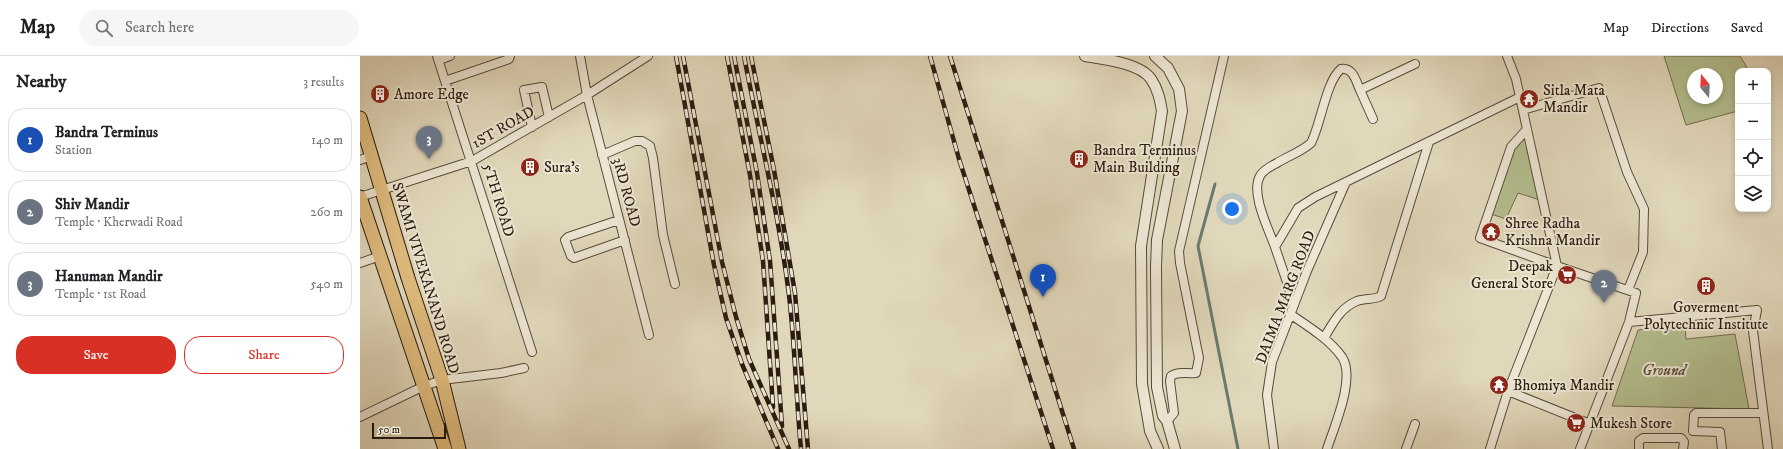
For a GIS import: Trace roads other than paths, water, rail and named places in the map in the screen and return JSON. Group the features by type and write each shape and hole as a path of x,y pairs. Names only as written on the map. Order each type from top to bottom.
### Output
{"main road":[{"name":"SWAMI VIVEKANAND ROAD","path":"360,118 366,158 382,190 442,380 459,449"},
{"path":"360,197 445,449"}],"street":[{"path":"438,58 450,56"},
{"path":"446,81 509,59 510,56"},
{"name":"3RD ROAD","path":"580,56 587,95 649,335"},
{"name":"1ST ROAD","path":"360,197 472,161 587,95 648,56"},
{"path":"1085,56 1123,63 1135,67 1151,77 1158,92 1162,111 1141,246 1142,384 1148,390 1153,421 1150,431 1158,449"},
{"path":"1155,56 1168,68 1179,89 1182,111 1157,240 1156,268 1157,388 1163,416 1167,421 1172,448"},
{"path":"1158,380 1177,373 1189,374 1196,372 1199,358 1180,263 1179,251 1224,56"},
{"path":"1490,449 1508,391 1557,266 1516,79 1507,56"},
{"name":"5TH ROAD","path":"438,58 532,352"},
{"path":"1360,90 1415,64"},
{"path":"1294,304 1288,299 1290,290 1258,200 1257,187 1259,177 1265,170 1305,148 1311,143 1331,85 1337,73 1341,70 1349,70 1353,74 1373,119"},
{"path":"533,126 523,91 539,86 542,88 549,117"},
{"path":"1523,110 1599,88 1627,172 1644,209 1643,252 1628,290"},
{"path":"1275,247 1298,208 1314,197 1520,97"},
{"path":"1527,128 1511,147 1480,238 1636,293 1629,322 1580,449"},
{"path":"602,155 635,141 642,141 650,146 653,158 663,235 675,284"},
{"path":"1324,338 1338,314 1357,301 1378,298 1381,296 1429,142"},
{"name":"DAIMA MARG ROAD","path":"1274,449 1267,395 1272,362 1307,271 1346,182"},
{"path":"619,220 568,237 565,240 571,256 574,258 624,240"},
{"path":"360,263 380,256"},
{"path":"1629,322 1757,310 1754,331 1768,449"},
{"path":"1290,314 1324,338 1343,358 1347,370 1347,383 1327,449"},
{"path":"360,417 424,386 442,380 501,373 524,368"},
{"path":"1167,421 1174,413 1170,381 1171,376"},
{"path":"1508,391 1590,424"},
{"path":"1722,449 1720,432 1693,431 1694,415 1696,413 1763,413"},
{"path":"1406,449 1416,424"},
{"path":"1639,449 1640,440 1681,438 1684,442 1683,449"}],"waterway":[{"path":"1215,184 1198,246 1238,449"}],"railway":[{"path":"676,56 714,265 726,318 742,364 778,449"},
{"path":"683,56 722,262 736,317 749,359 789,449"},
{"path":"727,56 750,175 763,261 773,407"},
{"path":"734,56 757,173 770,261 782,426"},
{"path":"744,56 785,265 791,314 801,449"},
{"path":"751,56 774,170 795,293 808,449"},
{"path":"930,56 959,159 1053,449"},
{"path":"950,56 1074,449"}],"place":[{"name":"Amore Edge","path":"380,94"},
{"name":"Sitla Mata Mandir","path":"1529,99"},
{"name":"Hanuman Mandir","path":"429,159"},
{"name":"Bandra Terminus Main Building","path":"1079,159"},
{"name":"Sura's","path":"530,167"},
{"name":"Shree Radha Krishna Mandir","path":"1491,232"},
{"name":"Deepak General Store","path":"1567,275"},
{"name":"Goverment Polytechnic Institute","path":"1706,286"},
{"name":"Bandra Terminus","path":"1043,297"},
{"name":"Shiv Mandir","path":"1604,303"},
{"name":"Bhomiya Mandir","path":"1499,385"},
{"name":"Mukesh Store","path":"1576,423"}],"park label":[{"name":"Ground","path":"1664,370"}]}
